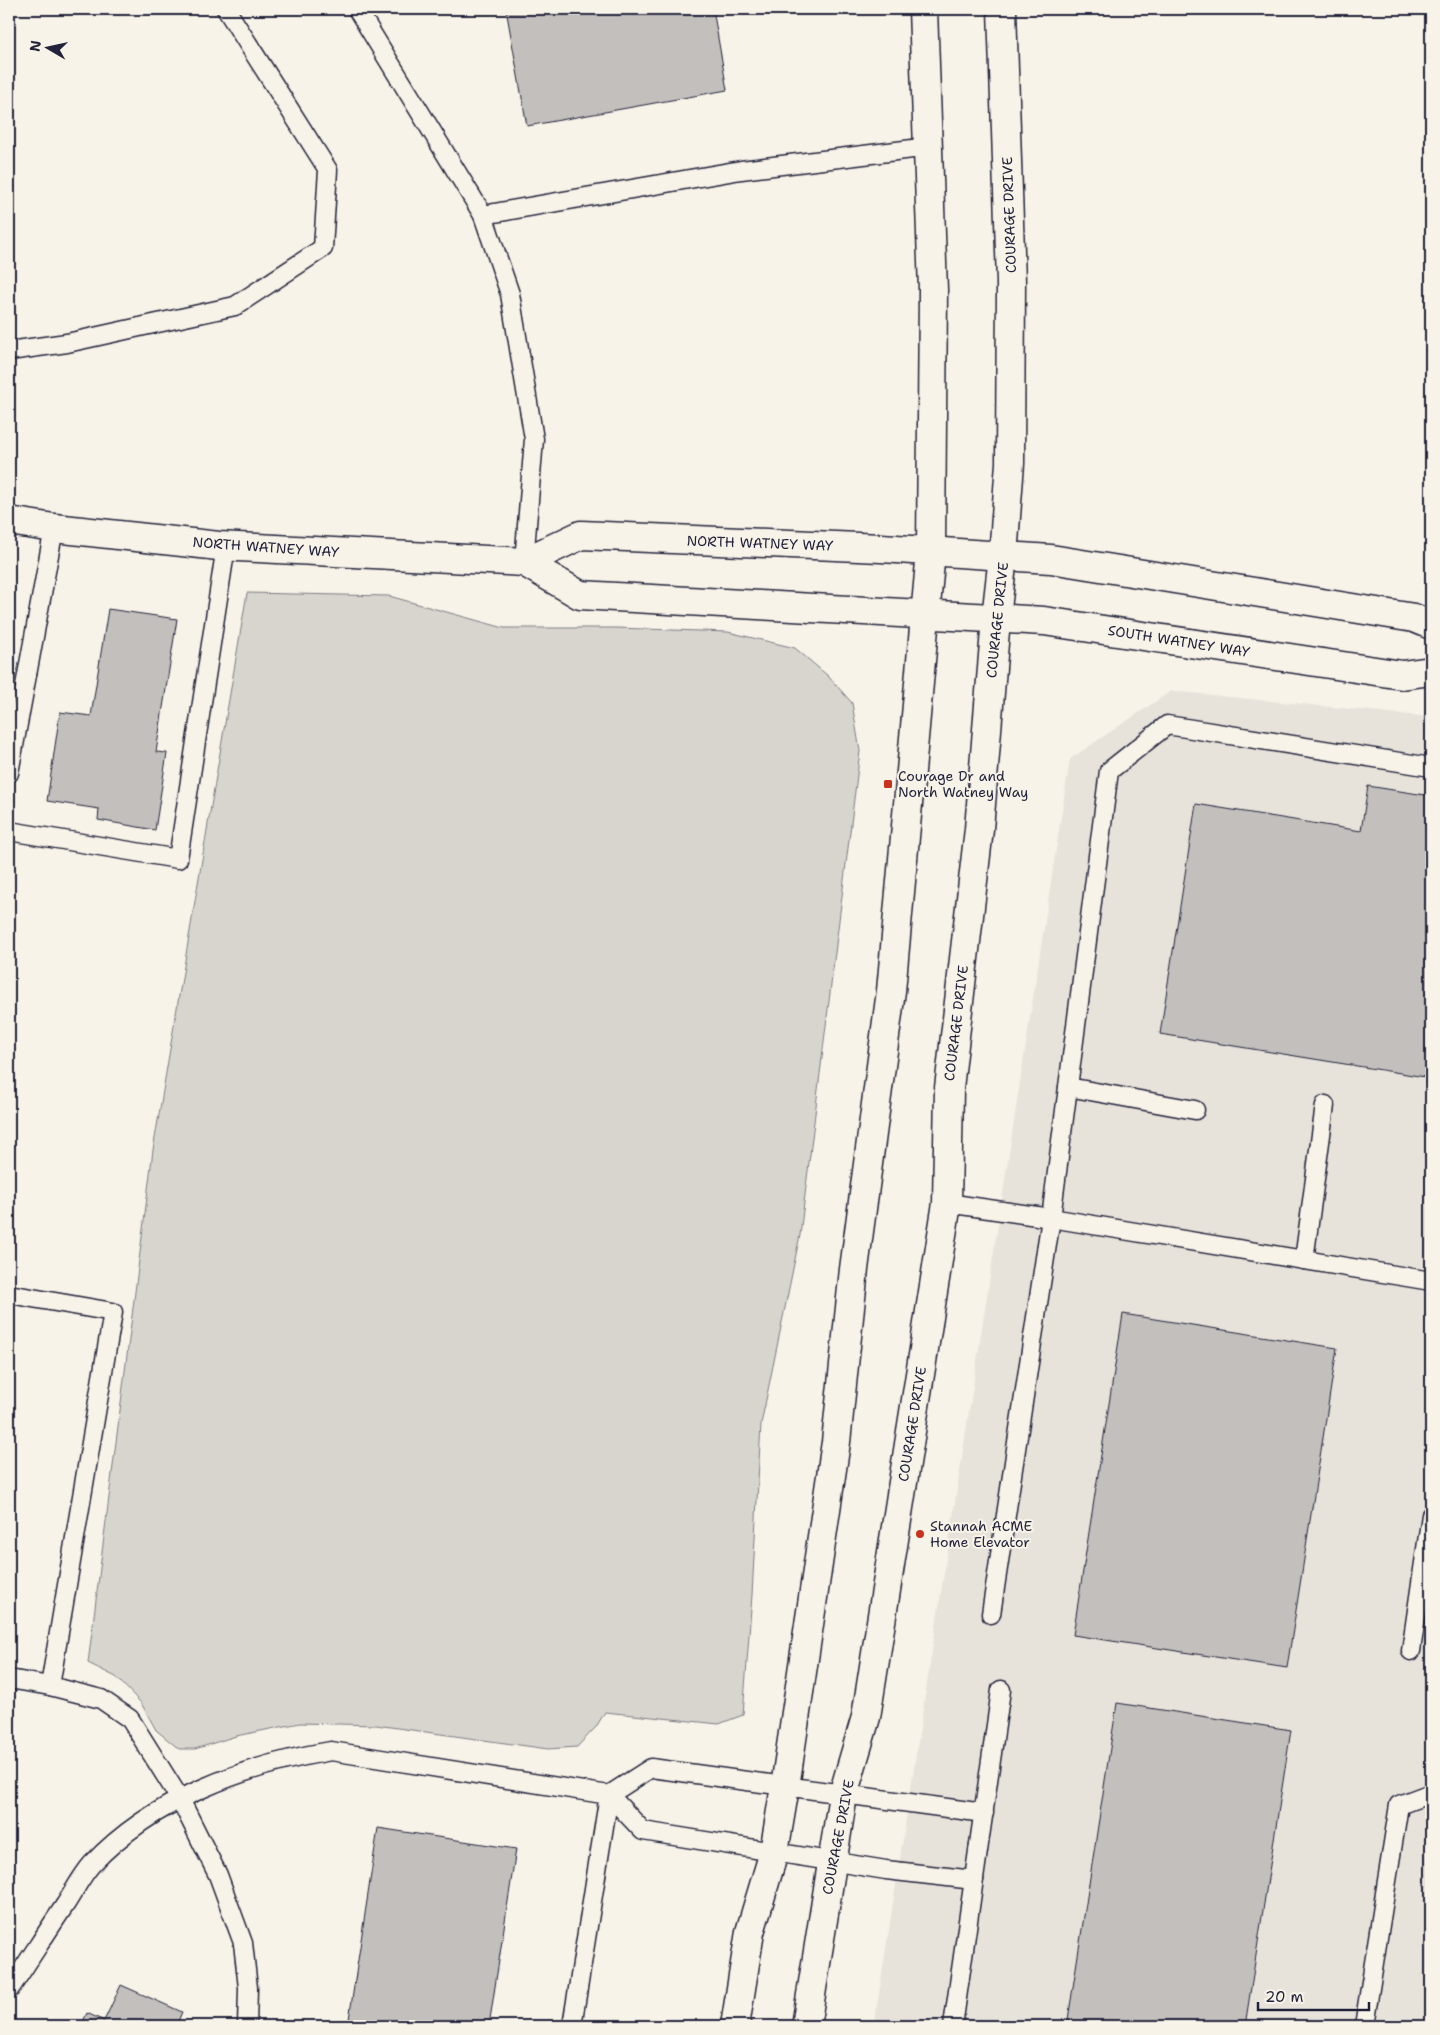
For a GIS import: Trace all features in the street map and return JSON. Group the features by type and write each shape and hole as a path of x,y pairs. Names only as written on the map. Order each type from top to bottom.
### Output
{"street":[{"path":"735,2026 750,1932 774,1852 785,1787 836,1442 854,1270 891,990 931,551 933,290 923,9"},
{"name":"COURAGE DRIVE","path":"806,2026 843,1795 866,1716 947,1203 949,1088 978,829 1010,464 1011,282 1002,9"},
{"name":"NORTH WATNEY WAY","path":"9,521 54,528 226,546 524,562 580,595 925,614"},
{"name":"NORTH WATNEY WAY","path":"524,562 581,536 931,551 1003,556"},
{"path":"1003,556 1051,559 1414,618 1431,625"},
{"name":"SOUTH WATNEY WAY","path":"925,614 1044,621 1402,675 1431,671"}],"lane":[{"path":"9,351 67,343 235,306 323,248 328,170 226,9"},
{"path":"357,9 483,215 510,294 534,439 524,562"},
{"path":"483,215 740,170 929,148"},
{"path":"9,773 54,528"},
{"path":"9,831 178,859 226,546"},
{"path":"991,1614 1051,1218 1109,771 1167,725 1431,767"},
{"path":"1068,1087 1195,1110"},
{"path":"1304,1260 1325,1105"},
{"path":"947,1203 1051,1218 1431,1281"},
{"path":"9,1294 113,1312 50,1686"},
{"path":"1411,1651 1431,1515"},
{"path":"9,1679 50,1686 101,1699 130,1719 180,1799 218,1875 243,1943 248,1988 247,2026"},
{"path":"953,2026 1002,1690"},
{"path":"9,1990 92,1864 133,1828 157,1811 180,1799 265,1765 299,1756 332,1751 608,1795 643,1831 832,1861 974,1880"},
{"path":"572,2026 608,1795 651,1768 984,1813"},
{"path":"1364,2026 1399,1805 1431,1793"}],"shaded area":[{"path":"247,593 389,596 504,628 617,628 728,632 795,648 828,676 852,703 860,751 800,1235 761,1424 752,1595 743,1715 719,1724 605,1712 596,1727 577,1747 548,1749 376,1725 300,1723 236,1736 195,1749 179,1749 156,1730 141,1703 116,1677 88,1663 153,1150"},
{"path":"1171,691 1431,717 1431,2026 874,2026 1070,759"}],"building":[{"path":"506,9 713,9 727,90 527,126"},
{"path":"108,609 177,619 156,752 167,753 155,830 98,820 99,809 47,801 60,712 91,716"},
{"path":"1368,786 1431,796 1431,1078 1160,1034 1196,804 1361,831"},
{"path":"1123,1314 1337,1348 1287,1668 1073,1635"},
{"path":"1117,1703 1291,1730 1245,2026 1067,2026"},
{"path":"378,1828 516,1849 489,2026 348,2026"},
{"path":"121,1985 182,2012 176,2026 81,2026 87,2013 104,2021"}],"place":[{"name":"Courage Dr and North Watney Way","path":"888,784"},
{"name":"Stannah ACME Home Elevator","path":"920,1534"}]}
